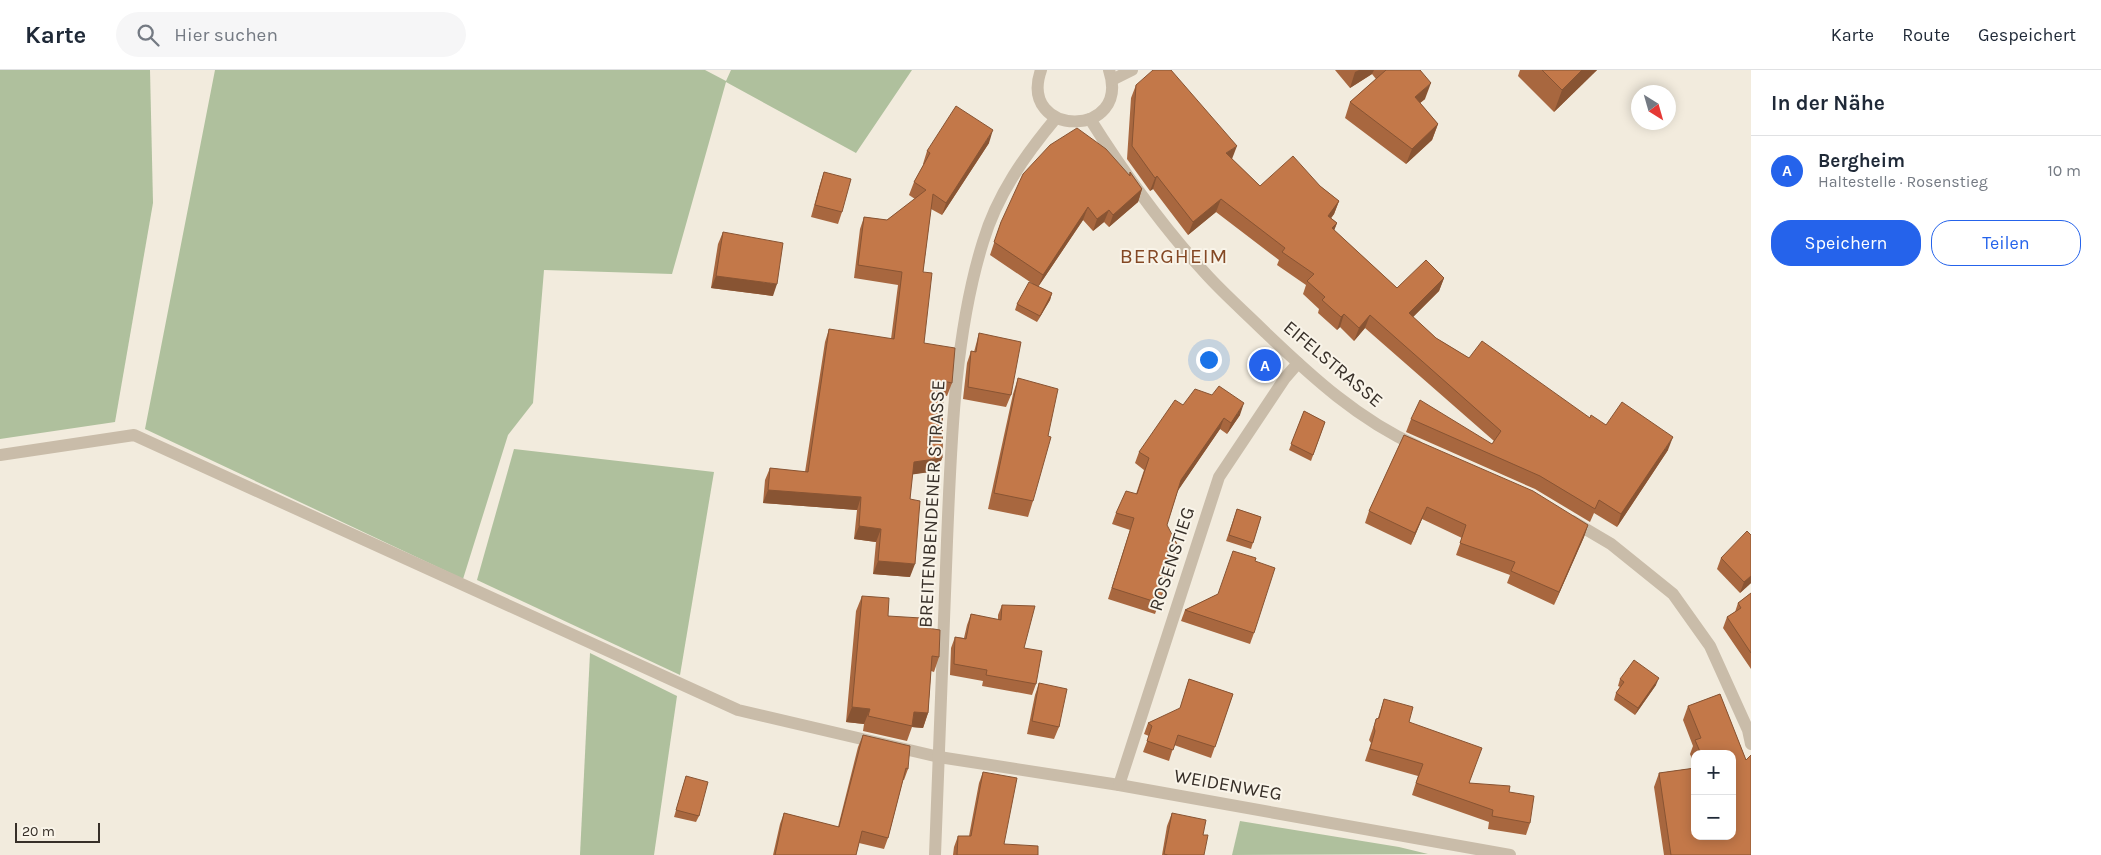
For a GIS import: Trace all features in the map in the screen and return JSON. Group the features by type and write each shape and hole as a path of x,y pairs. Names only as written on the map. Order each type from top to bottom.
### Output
{"street":[{"path":"1041,70 1038,92 1047,111 1056,118 1067,122 1079,122 1090,119 1100,113 1108,104 1112,92 1110,75 1132,70"},
{"name":"BREITENBENDENER STRASSE","path":"935,855 952,430 970,293 983,241 1007,185 1032,147 1056,118"},
{"name":"EIFELSTRASSE","path":"1090,119 1153,209 1206,274 1298,364 1338,398 1388,433 1433,452"},
{"name":"ROSENSTIEG","path":"1119,785 1219,477 1285,378 1298,364"},
{"name":"WEIDENWEG","path":"0,455 134,435 738,710 939,757 1119,785 1510,855"},
{"path":"1563,515 1610,544 1673,594 1710,646 1748,730 1751,744"}],"green space":[{"path":"0,70 150,70 153,203 115,422 0,439"},
{"path":"215,70 705,70 726,81 731,70 912,70 856,153 726,82 672,274 544,270 533,403 508,435 463,579 145,429"},
{"path":"514,449 714,472 680,675 477,580"},
{"path":"590,653 677,696 654,855 580,855"},
{"path":"1240,821 1399,847 1428,854 1232,855"}],"building":[{"path":"1153,70 1171,70 1237,146 1226,153 1260,186 1293,156 1320,186 1339,201 1328,216 1337,223 1332,228 1397,288 1426,260 1444,278 1409,313 1436,338 1469,358 1482,341 1590,418 1591,415 1606,425 1622,402 1673,437 1621,514 1599,500 1595,509 1540,476 1411,419 1420,400 1492,444 1501,431 1370,315 1359,328 1344,314 1341,317 1322,300 1325,297 1307,281 1314,274 1282,252 1285,248 1221,199 1193,222 1157,176 1155,178 1132,146 1136,85"},
{"path":"1386,70 1420,70 1431,83 1415,97 1438,124 1412,149 1350,102"},
{"path":"1542,70 1582,70 1562,90"},
{"path":"956,106 993,130 946,203 933,194 923,272 932,273 924,343 955,348 952,383 943,381 942,458 914,462 910,499 920,501 915,564 878,561 881,529 859,526 861,497 768,490 770,468 808,472 829,329 894,339 902,272 858,265 864,217 887,220 926,190 914,182 930,153 927,151"},
{"path":"1077,128 1106,149 1130,176 1130,172 1142,189 1113,215 1109,210 1097,219 1088,207 1043,275 994,242 1023,174 1050,145"},
{"path":"824,172 851,179 842,212 815,205"},
{"path":"723,232 783,243 777,284 716,276"},
{"path":"1029,282 1052,293 1040,316 1017,304"},
{"path":"979,333 1021,342 1011,395 968,387 971,351 976,352"},
{"path":"1018,378 1058,389 1048,436 1051,437 1033,501 994,493"},
{"path":"1219,386 1244,403 1231,423 1224,418 1181,480 1167,525 1178,546 1159,603 1112,588 1134,518 1116,513 1126,491 1137,494 1149,458 1139,452 1175,400 1183,405 1195,389 1212,395"},
{"path":"1304,411 1325,422 1313,455 1291,444"},
{"path":"1404,435 1533,491 1588,525 1559,592 1511,571 1515,562 1460,543 1466,525 1427,507 1415,533 1369,511"},
{"path":"1237,509 1261,517 1253,543 1229,535"},
{"path":"1747,531 1751,535 1751,576 1744,582 1721,558"},
{"path":"1233,551 1256,558 1255,561 1275,568 1254,633 1185,610 1218,594"},
{"path":"1751,593 1751,653 1727,617 1741,608 1738,603"},
{"path":"862,596 889,598 888,616 921,618 921,627 940,630 939,657 932,656 928,713 914,712 912,726 868,716 870,709 852,707"},
{"path":"1002,605 1035,606 1024,648 1042,651 1036,684 986,675 987,670 954,664 955,637 966,639 971,614 1001,620"},
{"path":"1634,660 1659,678 1638,708 1616,693 1624,682 1620,679"},
{"path":"1189,679 1233,694 1215,747 1178,735 1173,750 1147,741 1152,726 1148,723 1180,708"},
{"path":"1039,683 1067,689 1059,727 1032,721"},
{"path":"1720,694 1746,760 1751,755 1751,855 1671,855 1659,773 1691,769 1691,840 1736,840 1736,750 1699,750 1695,740 1701,738 1688,706"},
{"path":"1384,699 1413,707 1409,722 1482,748 1469,783 1510,786 1509,792 1534,796 1530,823 1492,816 1493,810 1416,783 1423,764 1370,749 1376,719 1379,718"},
{"path":"863,735 910,746 908,769 906,768 888,838 862,831 856,855 775,855 784,813 839,827"},
{"path":"983,772 1017,778 1004,844 1038,846 1038,855 957,855 958,836 971,836"},
{"path":"686,776 708,782 699,816 676,810"},
{"path":"1172,813 1206,820 1203,835 1208,835 1204,855 1164,854"}],"place":[{"name":"Bergheim","path":"1265,365"}],"district":[{"name":"BERGHEIM","path":"1174,256"}]}
